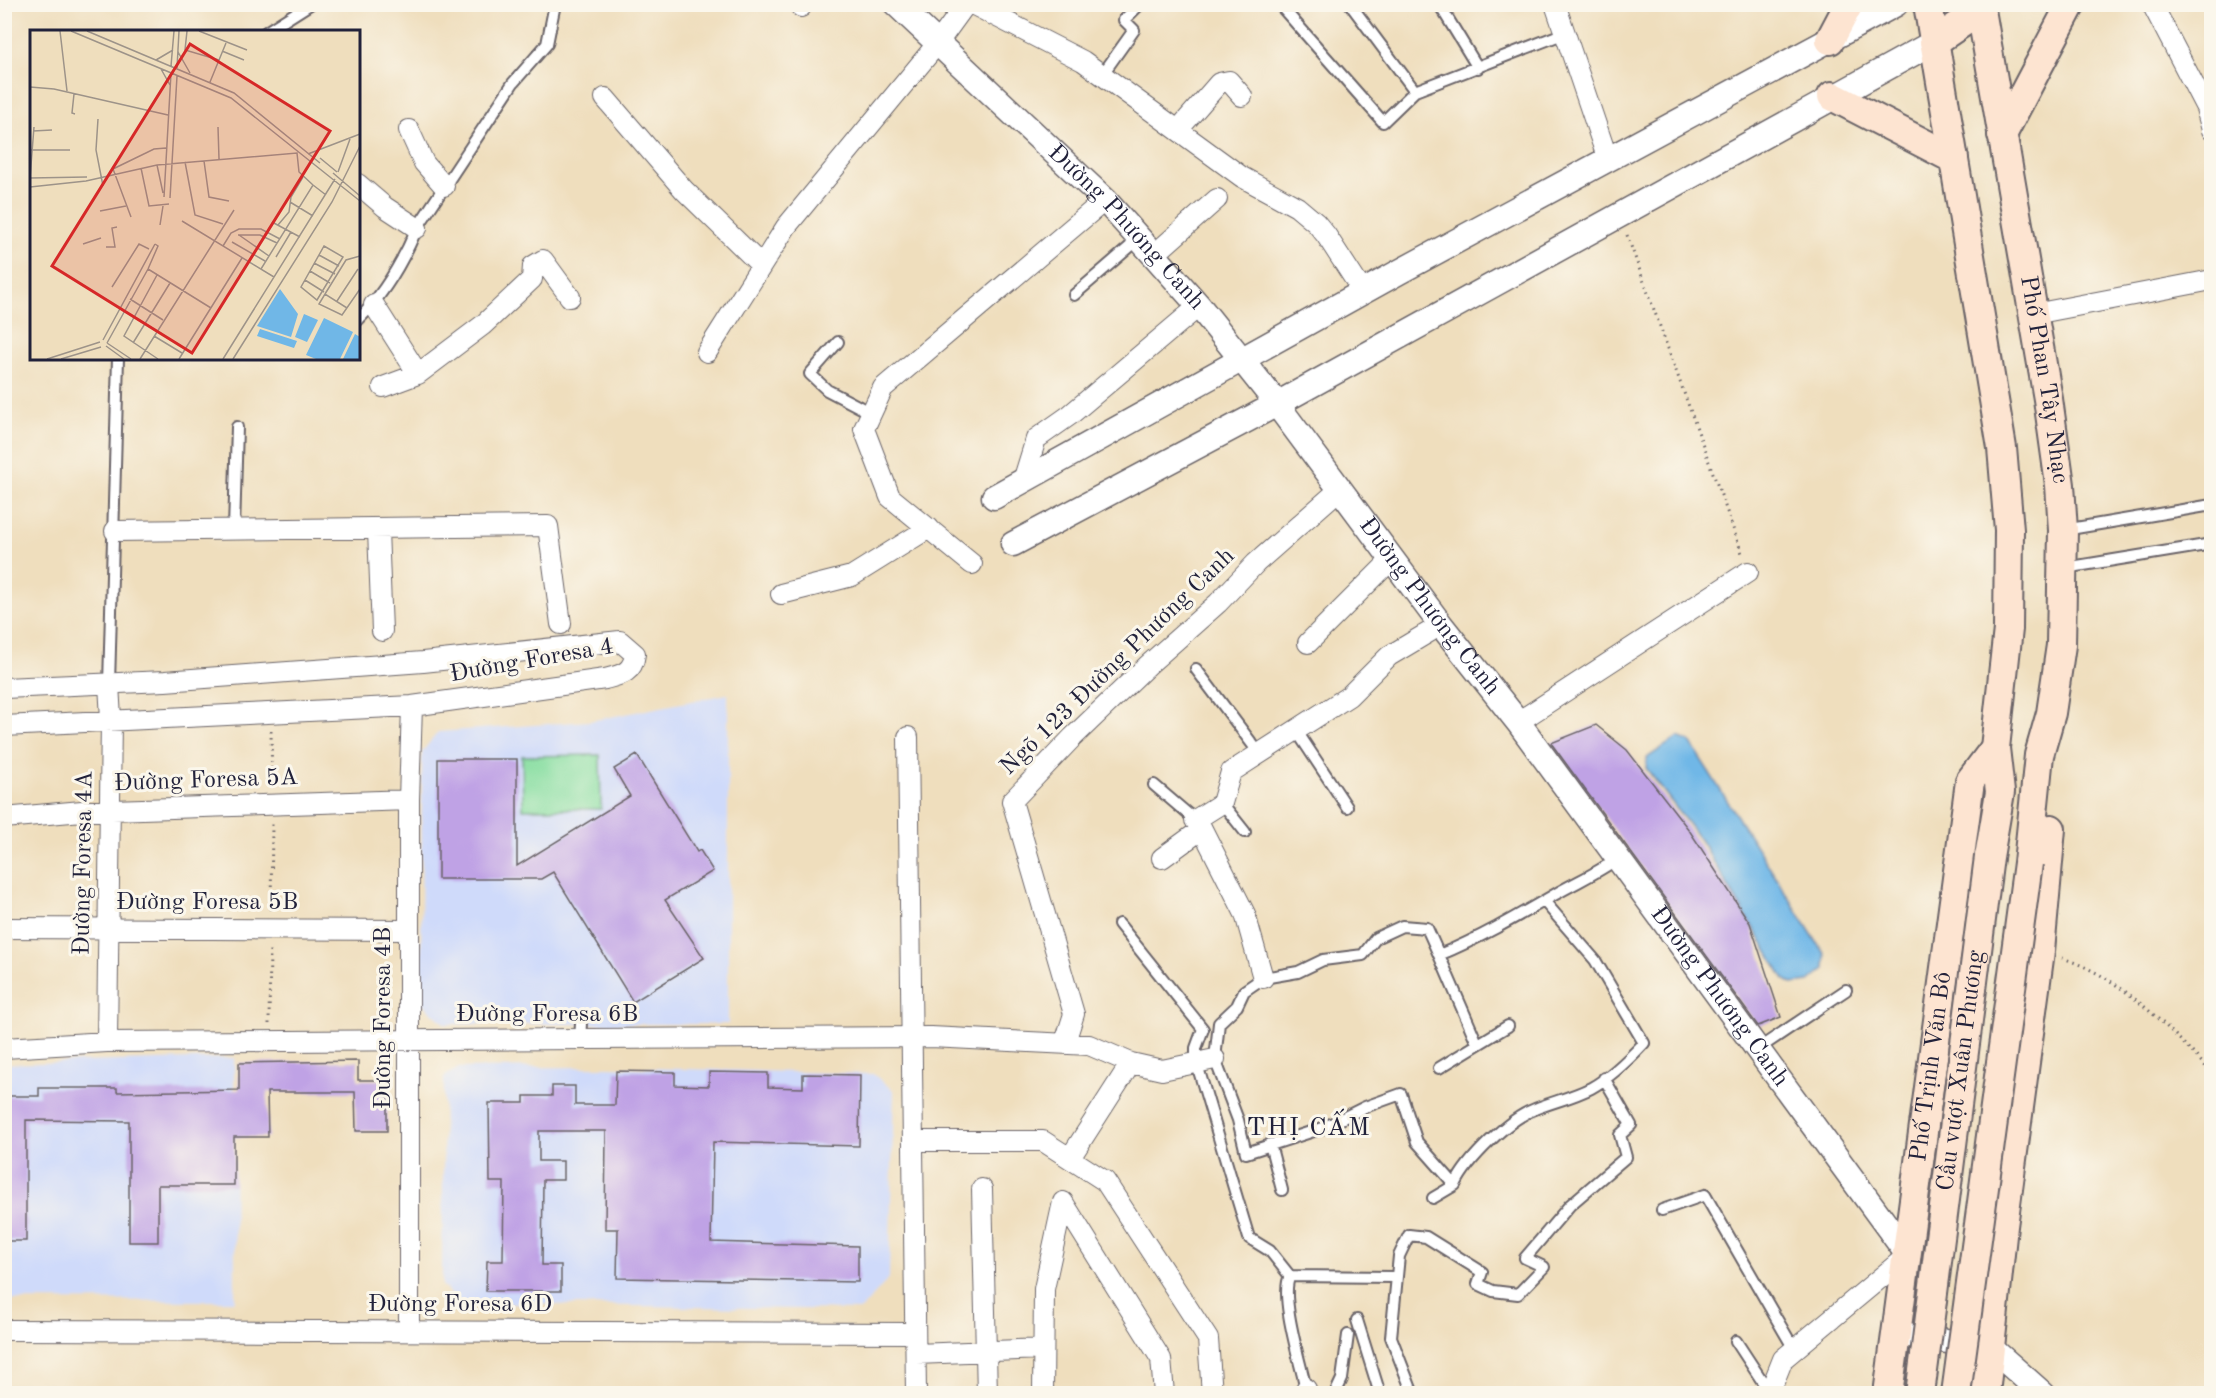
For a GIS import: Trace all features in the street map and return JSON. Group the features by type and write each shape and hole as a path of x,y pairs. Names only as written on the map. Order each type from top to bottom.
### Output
{"main road":[{"path":"1830,40 1849,4"},
{"path":"1928,4 2002,448 2009,530 2008,629 1995,748"},
{"path":"2002,135 2071,4"},
{"path":"1934,42 1984,6"},
{"name":"Phố Phan Tây Nhạc","path":"1984,6 2002,135 2034,314 2060,485 2065,568 2061,645 2051,713 2039,755"},
{"path":"1833,96 1954,159"},
{"name":"Cầu vượt Xuân Phương","path":"1920,1394 1989,857 2000,792 1995,748"},
{"name":"Phố Trịnh Văn Bô","path":"1888,1394 1970,780 1995,748"},
{"path":"1985,1394 2003,1226 2040,951 2054,791 2039,755"},
{"name":"Cầu vượt Xuân Phương","path":"1956,1394 2028,863 2039,755"}],"street":[{"name":"Đường Phương Canh","path":"896,4 1105,200 1148,246 1243,360 1441,625 1518,722 1619,857 1908,1255"},
{"path":"707,352 786,227 937,44 966,4"},
{"path":"972,4 1083,61 1242,177 1280,197 1316,223 1363,292"},
{"path":"1555,4 1608,160"},
{"path":"994,497 1363,292 1896,4"},
{"path":"2152,4 2206,108 2211,130"},
{"path":"1013,544 1277,404 1934,42"},
{"path":"1178,130 1219,83 1229,81 1242,96"},
{"path":"605,98 684,190 761,265"},
{"path":"409,130 424,163 444,186"},
{"path":"360,186 385,207 417,228"},
{"path":"1148,246 1217,199"},
{"path":"972,564 890,497 864,429 883,388 1105,200"},
{"path":"383,387 418,374 483,325 532,279 533,266 543,260 570,297"},
{"path":"2034,314 2211,280"},
{"path":"374,305 418,374"},
{"path":"1023,481 1036,439 1070,416 1199,306"},
{"name":"Ngõ 123 Đường Phương Canh","path":"1065,1042 1074,1014 1012,801 1073,737 1148,665 1218,603 1256,563 1340,489"},
{"path":"115,531 378,530 548,526 561,624"},
{"path":"781,594 852,576 929,528"},
{"path":"378,530 382,631"},
{"path":"1308,643 1392,559"},
{"path":"1518,722 1748,572"},
{"path":"1162,858 1222,803 1231,772 1349,696 1389,656 1441,625"},
{"name":"Đường Foresa 4","path":"4,688 109,684 423,662 620,641 635,654 631,668 624,674 605,679 412,706 4,726"},
{"name":"Đường Foresa 4A","path":"107,1042 111,719 109,684"},
{"name":"Đường Foresa 4B","path":"409,1330 409,800 412,706"},
{"path":"908,737 916,1394"},
{"name":"Đường Foresa 5A","path":"4,818 110,810 409,800"},
{"path":"1199,825 1245,914 1263,978"},
{"name":"Đường Foresa 5B","path":"4,928 409,930"},
{"name":"Đường Foresa 6B","path":"4,1048 107,1042 409,1040 580,1032 912,1037 1065,1042 1089,1045 1131,1063 1162,1070 1205,1060"},
{"path":"1070,1158 1131,1063"},
{"path":"913,1141 1042,1141 1105,1181 1208,1339 1212,1394"},
{"path":"982,1189 987,1394"},
{"path":"1043,1394 1044,1288 1063,1202 1161,1359 1164,1394"},
{"path":"1769,1393 1783,1359 1908,1255"},
{"name":"Đường Foresa 6D","path":"4,1330 915,1333"},
{"path":"1896,1333 1991,1348 2043,1394"},
{"path":"916,1354 1043,1350"}],"lane":[{"path":"269,30 310,4"},
{"path":"360,318 374,305 408,249 417,228 513,83 547,44 555,4"},
{"path":"1102,75 1134,30 1124,20 1140,4"},
{"path":"1279,4 1383,122 1415,91 1566,33"},
{"path":"1350,4 1415,91"},
{"path":"1439,4 1478,68"},
{"path":"1074,295 1148,246"},
{"path":"838,342 810,374 826,390 872,413"},
{"path":"109,684 118,360"},
{"path":"234,530 237,427"},
{"path":"2063,530 2211,505"},
{"path":"2065,568 2211,544"},
{"path":"1196,669 1259,753"},
{"path":"1296,730 1347,807"},
{"path":"1154,786 1199,825"},
{"path":"1222,803 1245,832"},
{"path":"1439,955 1479,938 1593,876 1619,857"},
{"path":"1432,1198 1455,1185 1461,1173 1482,1148 1525,1114 1590,1088 1626,1062 1644,1043 1595,960 1544,901"},
{"path":"1119,924 1203,1029 1196,1048 1238,1120 1246,1153 1323,1128 1365,1107 1401,1094 1417,1142 1455,1185"},
{"path":"1290,1276 1270,1251 1250,1238 1205,1060 1219,1023 1237,1006 1244,991 1263,978 1298,972 1323,960 1363,955 1376,938 1402,926 1427,928 1477,1043"},
{"path":"1758,1049 1846,990"},
{"path":"1200,1025 1219,1023"},
{"path":"1439,1068 1508,1026"},
{"path":"1413,1394 1390,1337 1395,1277 1399,1256 1409,1235 1426,1237 1482,1272 1478,1284 1492,1291 1518,1294 1544,1268 1525,1258 1570,1205 1626,1157 1620,1135 1631,1125 1604,1077"},
{"path":"1270,1144 1281,1190"},
{"path":"1662,1210 1705,1195 1794,1349"},
{"path":"1290,1276 1395,1277"},
{"path":"1290,1276 1285,1284 1287,1306 1306,1391"},
{"path":"1357,1320 1380,1394"},
{"path":"1335,1394 1342,1379 1348,1335"},
{"path":"1736,1341 1769,1393"}],"path":[{"path":"1619,214 1748,572"},
{"path":"268,1041 271,929 271,713"},
{"path":"2040,951 2086,966 2163,1021 2211,1072"}],"shaded area":[{"path":"728,694 728,1024 445,1024 421,1002 422,752 438,732 590,721"},
{"path":"234,1058 235,1301 5,1300 4,1064"},
{"path":"603,1067 873,1074 894,1091 889,1278 861,1310 460,1303 442,1285 444,1077 459,1068"}],"green space":[{"path":"600,755 601,809 523,809 522,756"}],"water":[{"path":"1678,737 1690,742 1825,955 1825,969 1809,982 1792,984 1784,979 1701,841 1646,768 1647,758"}],"building":[{"path":"1596,725 1627,750 1689,830 1750,923 1781,1017 1758,1026 1551,743"},
{"path":"637,755 697,852 700,850 713,871 665,900 704,958 633,1002 553,872 541,879 438,879 438,759 517,759 517,866 630,796 614,769"},
{"path":"358,1061 358,1080 387,1080 387,1131 356,1131 355,1092 267,1092 268,1137 234,1137 234,1185 158,1185 158,1242 129,1242 129,1121 26,1120 26,1241 4,1241 4,1096 39,1096 39,1088 117,1088 117,1092 239,1090 239,1063"},
{"path":"616,1071 675,1072 675,1085 709,1086 709,1072 768,1073 768,1087 803,1088 803,1074 860,1075 859,1146 713,1142 711,1242 858,1246 858,1282 617,1278 618,1229 605,1229 606,1131 539,1131 539,1161 563,1161 563,1180 543,1180 542,1265 561,1265 561,1291 486,1291 487,1261 503,1261 504,1182 490,1182 489,1103 524,1103 524,1096 552,1096 552,1086 575,1086 575,1105 615,1105"}],"district":[{"name":"THỊ CẤM","path":"1309,1128"}]}
